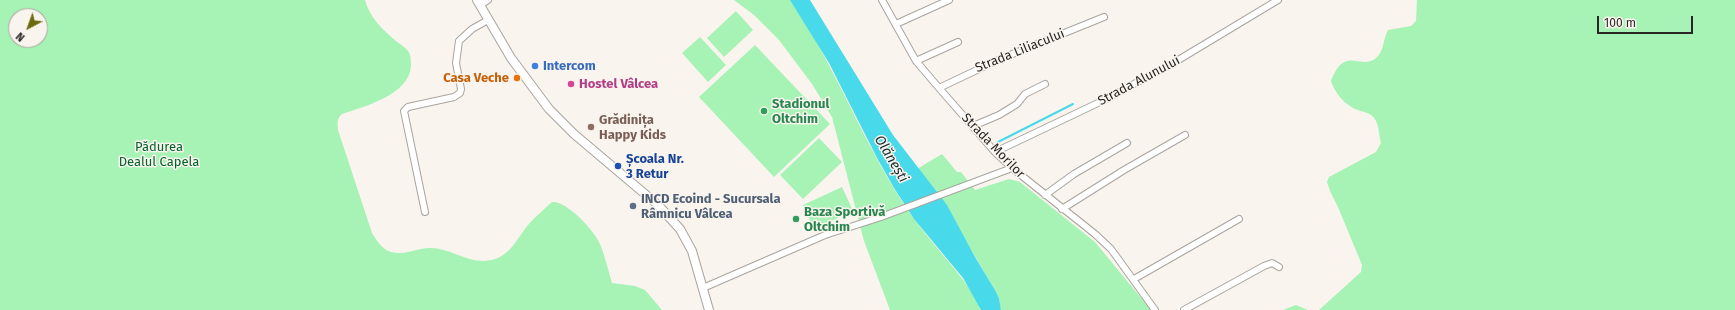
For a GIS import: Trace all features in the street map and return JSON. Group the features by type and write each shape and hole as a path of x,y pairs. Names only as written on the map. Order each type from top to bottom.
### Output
{"main road":[{"path":"479,3 511,58 549,109 574,134 673,219 687,239 692,251 704,288 709,310"}],"street":[{"path":"479,3 488,0"},
{"name":"Strada Morilor","path":"882,0 916,61 938,88 995,152 1012,168 1095,234 1111,249 1155,310"},
{"path":"896,24 949,0"},
{"name":"Strada Alunului","path":"995,152 1100,102 1170,65 1278,0"},
{"name":"Strada Liliacului","path":"938,88 986,65 1104,17"},
{"path":"426,212 404,111 408,107 454,97 460,93 462,89 456,63 459,41 472,30 488,20"},
{"path":"916,61 958,42"},
{"path":"973,126 1012,108 1025,94 1046,84"},
{"path":"1062,209 1124,170 1185,135"},
{"path":"1045,195 1074,174 1127,143"},
{"path":"704,288 825,234 881,217 1012,168"},
{"path":"1134,280 1239,219"},
{"path":"1184,310 1264,266 1272,263 1279,267"}],"green space":[{"name":"Pădurea Dealul Capela","path":"0,0 365,0 373,18 381,28 407,50 410,54 411,60 409,76 395,92 373,103 342,114 338,122 338,130 372,233 380,244 388,251 396,253 430,248 446,251 478,261 495,259 501,257 514,245 528,225 546,207 552,202 558,203 565,206 579,217 597,238 612,283 635,286 645,290 662,310 0,310"},
{"path":"734,0 790,0 792,2 832,70 880,164 905,207 964,280 981,310 890,310 864,241 832,117 812,84 779,40 754,15"},
{"path":"1417,0 1735,0 1735,310 1319,310 1361,272 1362,265 1327,182 1329,177 1376,152 1381,143 1378,126 1374,118 1369,114 1355,109 1343,101 1337,94 1331,81 1336,70 1347,61 1353,60 1365,62 1376,58 1381,52 1388,30 1411,26 1416,21"},
{"path":"736,11 753,30 724,57 707,38"},
{"path":"700,37 726,65 708,82 682,53"},
{"name":"Stadionul Oltchim","path":"755,45 830,124 774,177 699,97"},
{"path":"819,138 842,162 803,199 780,175"},
{"path":"942,154 957,172 961,172 975,190 1009,179 1020,182 1095,242 1151,310 1001,310 999,298 995,290 961,233 917,169"},
{"path":"842,187 853,211 814,229 803,205"},
{"path":"1296,305 1308,310 1283,310"}],"water":[{"name":"Olănești","path":"790,0 810,0 893,135 947,205 995,290 999,298 1001,310 981,310 963,278 914,219 877,158 829,63"}],"waterway":[{"path":"998,142 1073,104"}],"place":[{"name":"Intercom","path":"535,66"},
{"name":"Casa Veche","path":"517,78"},
{"name":"Hostel Vâlcea","path":"571,84"},
{"name":"Stadionul Oltchim","path":"764,111"},
{"name":"Grădinița Happy Kids","path":"591,127"},
{"name":"Școala Nr. 3 Retur","path":"618,166"},
{"name":"INCD Ecoind - Sucursala Râmnicu Vâlcea","path":"633,206"},
{"name":"Baza Sportivă Oltchim","path":"796,219"}]}
